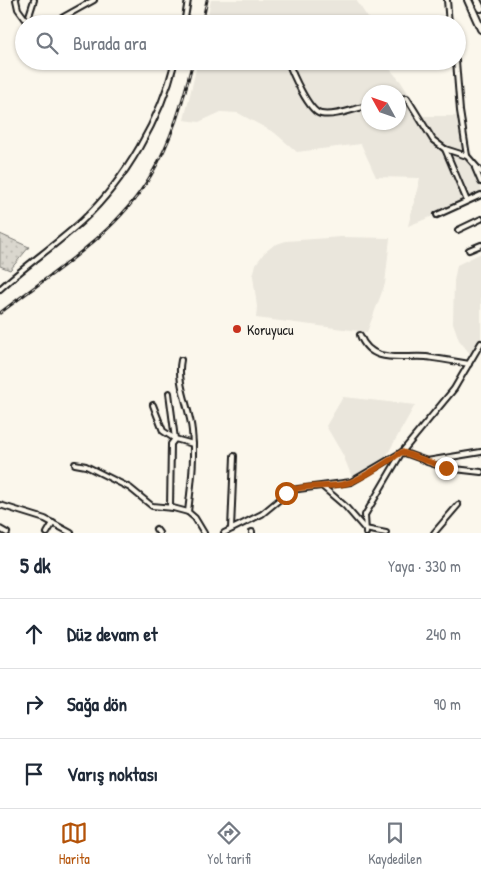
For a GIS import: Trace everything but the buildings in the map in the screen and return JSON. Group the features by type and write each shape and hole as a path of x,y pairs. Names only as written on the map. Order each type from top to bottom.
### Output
{"highway":[{"path":"468,0 481,29"},
{"path":"477,0 481,8"}],"street":[{"path":"16,0 18,9 22,15"},
{"path":"30,15 34,0"},
{"path":"67,15 94,0"},
{"path":"186,15 188,0"},
{"path":"447,0 448,15"},
{"path":"0,289 79,223 117,182 162,101 172,70"},
{"path":"292,70 311,107 317,113 326,114 361,107"},
{"path":"457,70 460,111 467,156 481,182"},
{"path":"406,98 433,140 445,149 467,156"},
{"path":"445,149 467,201"},
{"path":"473,165 481,172"},
{"path":"437,214 481,195"},
{"path":"458,230 481,219"},
{"path":"469,250 481,245"},
{"path":"360,335 369,348 385,358 426,357 469,364"},
{"path":"366,531 365,514 402,452 454,389 481,343"},
{"path":"181,360 180,377 190,417 193,444 188,512"},
{"path":"169,393 175,439 171,444 170,507"},
{"path":"153,404 161,429 175,439 193,444"},
{"path":"402,452 446,468 481,472"},
{"path":"224,533 262,514 291,490 351,482 402,452"},
{"path":"424,461 481,452"},
{"path":"231,529 234,456"},
{"path":"75,464 89,467 130,488 152,506 170,507 188,512 195,518 204,533"},
{"path":"323,487 345,506 366,531 386,533"},
{"path":"0,505 53,523 71,533"},
{"path":"434,533 458,505"},
{"path":"47,533 53,523"},
{"path":"0,529 7,533"}],"shaded area":[{"path":"211,0 356,0 366,15 208,15"},
{"path":"196,70 391,70 403,85 361,85 361,130 406,130 406,90 423,116 464,116 472,154 481,168 481,197 408,226 420,178 376,177 361,144 297,152 275,133 238,113 221,112 199,122 184,120"},
{"path":"0,234 29,247 10,270 0,266"},
{"path":"341,237 390,238 385,284 367,332 256,318 257,307 253,276 256,264 264,253 274,245 286,241"},
{"path":"481,253 481,347 471,355 459,340 453,323 454,281 457,265"},
{"path":"343,397 415,405 383,462 354,482 343,455 326,426"}],"railway":[{"path":"204,15 207,0"},
{"path":"0,313 83,251 121,216 137,196 151,175 171,134 191,70"}],"place":[{"name":"Koruyucu","path":"237,329"}],"route":[{"path":"286,493 297,488 351,482 402,452 419,460 446,468"}]}
